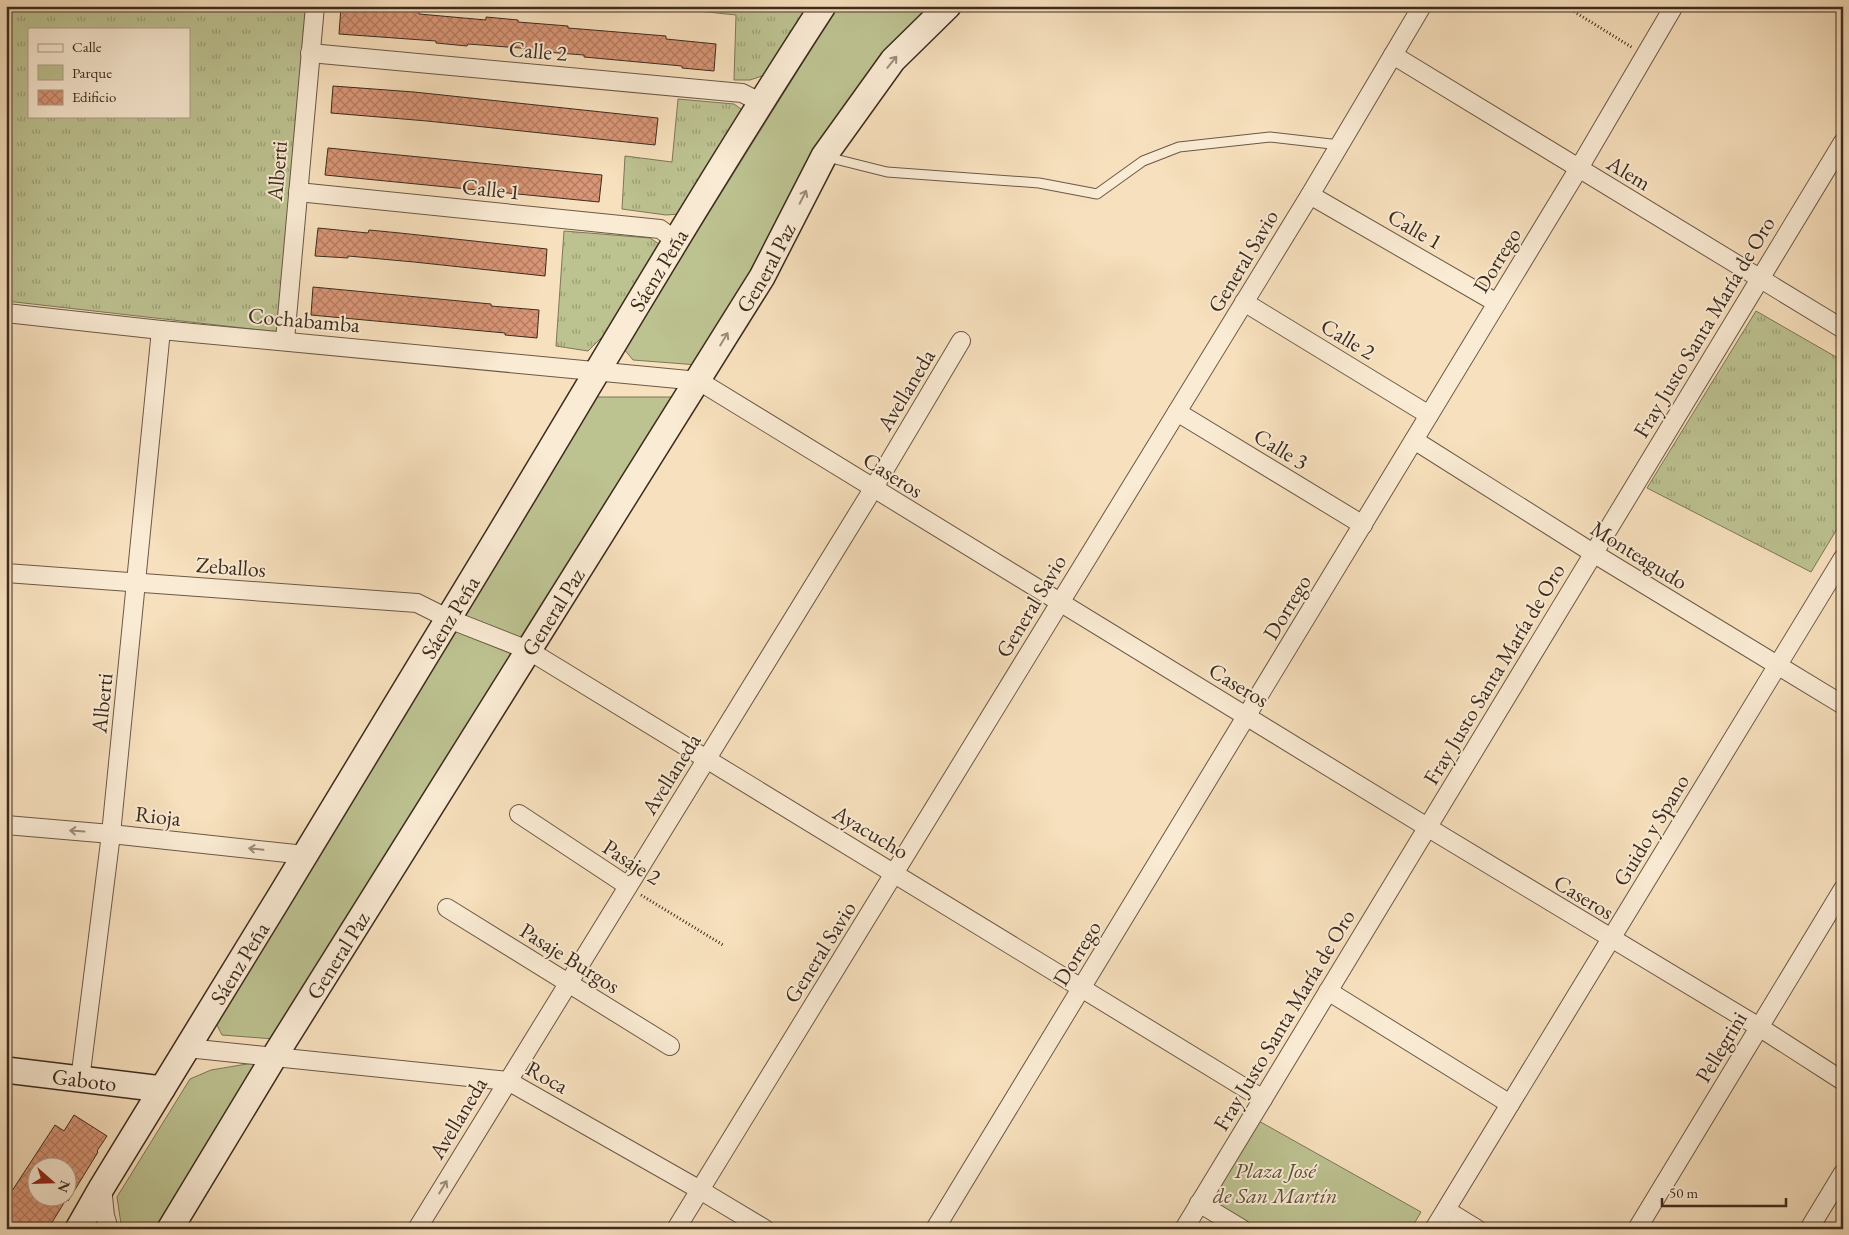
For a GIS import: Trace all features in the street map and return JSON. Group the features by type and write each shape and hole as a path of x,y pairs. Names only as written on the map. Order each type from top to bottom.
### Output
{"street":[{"name":"Alberti","path":"285,340 314,6"},
{"name":"Sáenz Peña","path":"78,1229 598,372 675,240 760,102 823,6"},
{"name":"General Paz","path":"170,1229 274,1057 528,650 699,381 762,277 824,156 893,60 948,6"},
{"name":"General Savio","path":"676,1229 1310,195 1422,6"},
{"name":"Dorrego","path":"935,1229 1579,168 1674,6"},
{"name":"Calle 2","path":"310,53 742,93 760,102"},
{"name":"Alem","path":"1393,55 1843,329"},
{"name":"Fray Justo Santa María de Oro","path":"1184,1229 1843,142"},
{"name":"Calle 1","path":"298,192 660,229 675,240"},
{"name":"Calle 1","path":"1310,195 1497,303"},
{"name":"Calle 2","path":"1244,302 1429,415"},
{"name":"Cochabamba","path":"6,313 161,330 285,340 598,372"},
{"name":"Alberti","path":"80,1080 111,834 161,330"},
{"name":"Avellaneda","path":"421,1227 568,983 873,489 961,341"},
{"name":"Caseros","path":"598,372 699,381 1427,827 1759,1027 1843,1081"},
{"name":"Calle 3","path":"1176,412 1363,525"},
{"name":"Monteagudo","path":"1414,440 1593,553 1843,705"},
{"name":"Guido y Spano","path":"1434,1229 1843,558"},
{"name":"Zeballos","path":"6,572 418,603 449,618"},
{"name":"Ayacucho","path":"449,618 528,650 1263,1099"},
{"name":"Pasaje 2","path":"519,814 628,886"},
{"name":"Rioja","path":"6,825 111,834 305,855"},
{"name":"Pellegrini","path":"1637,1229 1843,889"},
{"name":"Pasaje Burgos","path":"446,908 670,1046"},
{"path":"1328,991 1510,1104"},
{"name":"Roca","path":"187,1048 508,1081 765,1229"},
{"name":"Gaboto","path":"6,1070 162,1089"},
{"path":"1809,1229 1843,1173"},
{"path":"102,1187 109,1229"},
{"path":"1199,1203 1242,1229"},
{"path":"1446,1210 1477,1229"}],"lane":[{"path":"824,156 887,172 1039,183 1096,194 1144,161 1179,147 1270,137 1340,145"}],"path":[{"path":"1565,6 1645,56"},
{"name":"Pasaje 2","path":"628,886 723,945"}],"green space":[{"path":"6,6 306,6 278,332 6,301"},
{"path":"650,6 808,6 765,75 750,80 734,80 736,15"},
{"path":"838,6 934,6 698,365 633,360 624,349"},
{"path":"678,99 734,104 741,109 740,116 679,214 666,215 622,209 625,156 672,162"},
{"path":"564,231 650,238 659,244 604,335 588,351 556,346"},
{"path":"1756,311 1843,361 1843,519 1811,572 1647,488"},
{"path":"591,397 678,397 274,1039 222,1035 215,1021"},
{"path":"259,1062 163,1229 124,1229 121,1224 117,1197 190,1079 211,1070"},
{"name":"Plaza José de San Martín","path":"1257,1120 1421,1212 1411,1229 1250,1229 1206,1203"}],"building":[{"path":"341,7 387,11 388,9 419,12 419,14 486,20 486,17 518,20 518,22 666,36 666,39 716,44 714,71 682,68 682,66 584,57 584,55 533,51 533,49 468,44 467,46 436,43 436,41 339,34"},
{"path":"333,86 414,92 658,118 655,145 331,113"},
{"path":"328,148 602,175 599,202 325,175"},
{"path":"318,228 368,233 369,230 547,249 545,276 348,256 348,258 315,256"},
{"path":"313,287 539,310 537,338 505,335 505,333 311,315"},
{"path":"74,1115 107,1136 78,1185 78,1158 33,1158 55,1125 64,1131"},
{"path":"28,1166 28,1208 61,1208 48,1229 6,1229 6,1200"}]}
